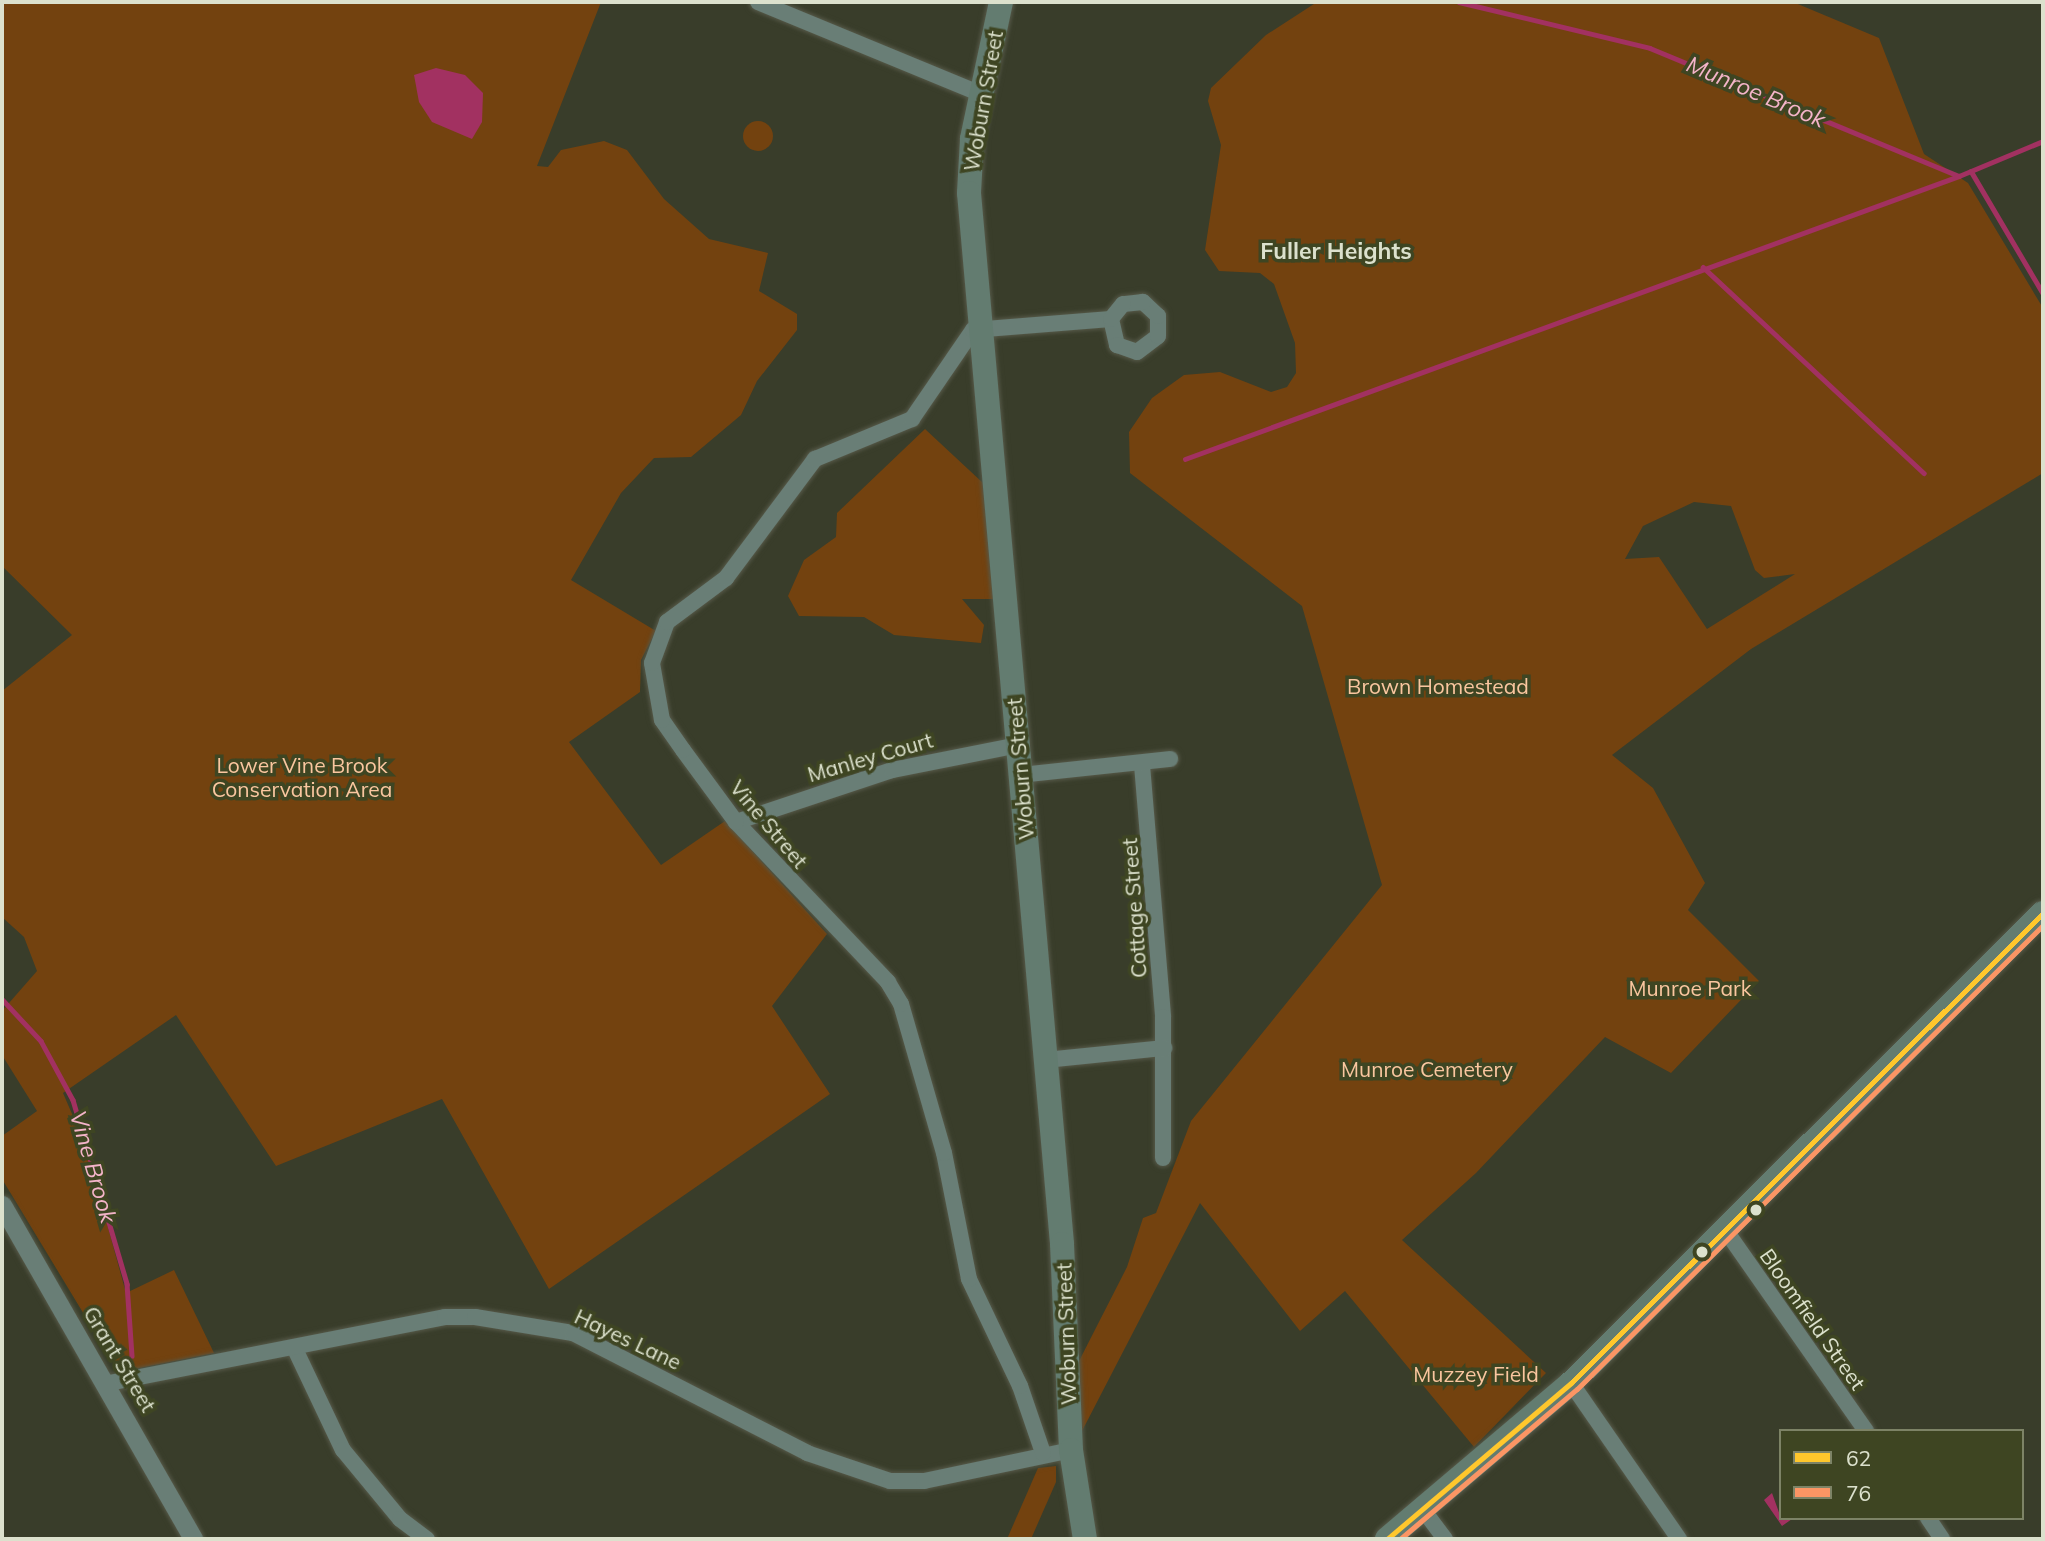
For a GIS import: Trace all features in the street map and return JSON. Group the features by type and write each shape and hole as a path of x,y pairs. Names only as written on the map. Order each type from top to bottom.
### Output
{"main road":[{"name":"Woburn Street","path":"1001,2 981,94 969,193 1046,1060 1071,1451 1085,1539"},
{"path":"1387,1539 1424,1511 1571,1383 2043,913"}],"street":[{"path":"758,2 981,94"},
{"path":"981,326 1111,319"},
{"name":"Vine Street","path":"981,326 954,349 912,419 815,459 726,578 667,622 659,637 653,692 662,720 736,822 888,982 901,1004 946,1161 969,1279 1023,1392 1043,1453"},
{"name":"Manley Court","path":"736,822 892,770 1018,745"},
{"path":"1020,775 1142,765 1170,759"},
{"name":"Cottage Street","path":"1142,765 1164,1048 1163,1158"},
{"path":"1046,1060 1164,1048"},
{"name":"Grant Street","path":"2,1205 109,1383 193,1539"},
{"name":"Bloomfield Street","path":"1726,1231 1865,1429"},
{"name":"Hayes Lane","path":"109,1383 445,1317 514,1322 573,1333 807,1453 890,1482 924,1481 1043,1453 1071,1451"},
{"path":"294,1347 343,1450 400,1519 427,1539"},
{"path":"1571,1383 1679,1539"},
{"path":"1424,1511 1445,1539"},
{"path":"1929,1520 1942,1539"}],"green space":[{"name":"Lower Vine Brook Conservation Area","path":"2,2 601,2 537,166 548,167 561,150 604,141 627,150 664,199 709,239 768,253 759,291 797,314 797,330 757,381 741,415 691,457 654,458 621,493 571,580 656,631 641,660 640,692 569,742 661,865 725,821 827,934 772,1006 830,1094 549,1289 442,1099 276,1166 176,1015 63,1093 85,1144 126,1293 174,1270 214,1353 119,1372 2,1179 2,1136 37,1111 2,1055 2,1011 37,971 24,937 2,917 2,691 72,635 2,566"},
{"path":"1317,2 1793,2 1879,38 1924,154 1968,183 2043,308 2043,473 1751,649 1612,755 1653,788 1705,883 1688,910 1759,981 1671,1073 1605,1037 1476,1173 1402,1240 1546,1373 1474,1447 1345,1291 1300,1331 1200,1203 1081,1433 1077,1365 1127,1267 1143,1218 1156,1213 1191,1121 1382,885 1302,606 1130,473 1129,432 1152,398 1184,375 1220,372 1271,392 1287,387 1296,373 1295,343 1274,284 1260,273 1219,271 1205,250 1221,145 1208,101 1211,88 1266,35","holes":["1694,502 1731,506 1755,570 1764,578 1795,574 1707,629 1659,557 1625,559 1643,526"]},
{"path":"758,121 769,125 773,136 769,147 758,151 747,147 743,136 747,125"},
{"path":"925,429 983,483 995,599 962,599 984,625 981,643 894,635 864,617 799,616 788,596 804,560 836,537 837,513"},
{"path":"1056,1466 1056,1482 1031,1539 1007,1539 1038,1468"}],"shaded area":[{"path":"436,68 465,75 483,93 482,122 472,139 432,122 419,102 414,75"},
{"path":"1772,1493 1779,1520 1791,1520 1782,1526 1764,1500"}],"waterway":[{"name":"Munroe Brook","path":"1459,2 1650,48 1959,176 2043,141"},
{"path":"1971,171 2043,293"},
{"path":"1185,459 1959,176"},
{"path":"1703,267 1924,473"},
{"name":"Vine Brook","path":"2,999 41,1041 73,1100 127,1284 132,1356"}],"transit line":[{"name":"62","path":"1387,1539 1571,1383 2043,913"},
{"name":"76","path":"1400,1539 1577,1389 2043,925"}],"district":[{"name":"Fuller Heights","path":"1336,251"}],"park label":[{"name":"Brown Homestead","path":"1438,686"},
{"name":"Munroe Park","path":"1690,988"},
{"name":"Munroe Cemetery","path":"1427,1069"},
{"name":"Muzzey Field","path":"1476,1374"}]}
